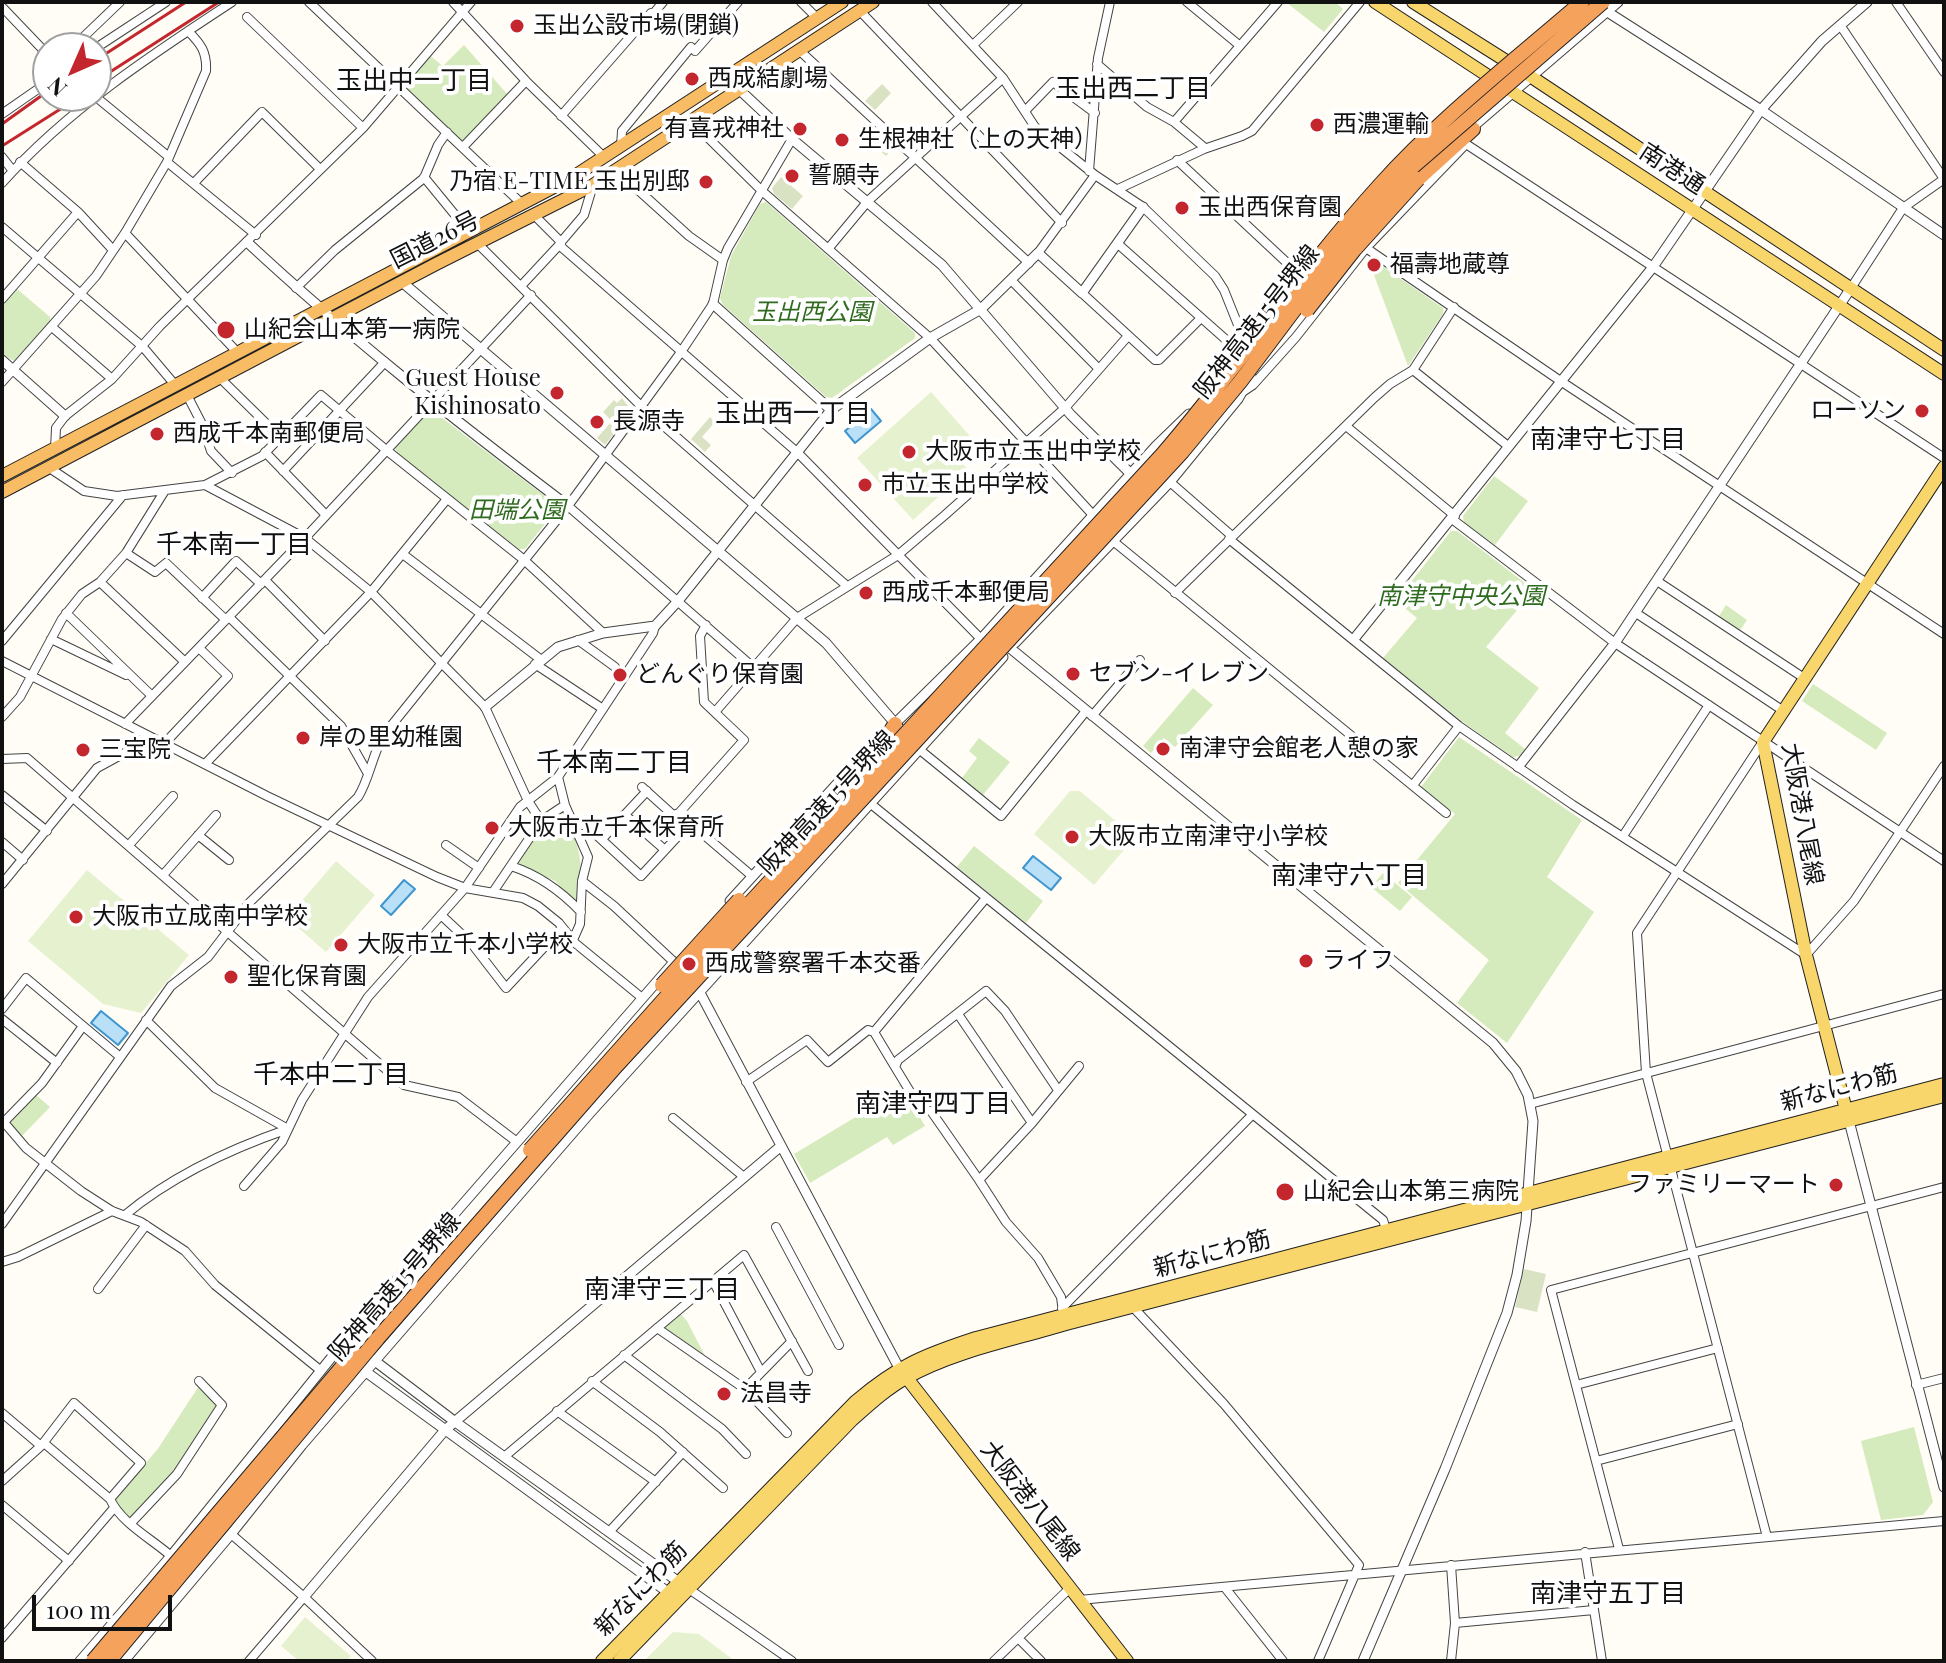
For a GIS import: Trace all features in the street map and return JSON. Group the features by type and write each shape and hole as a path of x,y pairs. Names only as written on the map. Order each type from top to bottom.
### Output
{"highway":[{"name":"国道26号","path":"3,474 182,390 220,378 402,282 522,204 573,177 842,2"},
{"name":"国道26号","path":"2,492 182,390 238,353 473,238 534,215 593,185 873,2"},
{"name":"阪神高速15号堺線","path":"93,1661 270,1449 602,1066 1162,455 1230,374 1330,243 1381,184 1432,133 1582,2"},
{"name":"阪神高速15号堺線","path":"109,1661 378,1338 617,1065 1182,452 1388,192 1435,145 1605,6"},
{"path":"1182,452 1247,387 1354,250 1441,156 1473,129"},
{"path":"602,1066 627,1026 668,978 836,798 884,743 895,724"}],"main road":[{"name":"南港通","path":"1375,2 1944,374"},
{"name":"南港通","path":"1413,2 1944,350"},
{"name":"大阪港八尾線","path":"1847,1115 1806,955 1763,742 1944,467"},
{"name":"新なにわ筋","path":"619,1661 684,1586 856,1401 925,1355 976,1338 1130,1303 1847,1115 1944,1084"},
{"name":"新なにわ筋","path":"1847,1115 1944,1096"},
{"name":"大阪港八尾線","path":"902,1372 1127,1661"},
{"name":"新なにわ筋","path":"602,1661 669,1593 684,1586"}],"street":[{"path":"89,32 120,2"},
{"path":"112,37 166,2"},
{"path":"112,86 232,2"},
{"path":"309,2 522,204"},
{"path":"453,2 526,81 604,157"},
{"path":"55,449 56,428 65,416 112,379 187,300 363,128 471,2"},
{"path":"561,116 663,2"},
{"path":"621,146 622,131 738,2"},
{"path":"801,2 817,18"},
{"path":"932,2 1003,78 1035,127 1092,173 1143,207 1215,276 1224,290 1244,349"},
{"path":"973,45 1018,2"},
{"path":"244,1186 282,1142 302,1100 368,997 465,888 520,807 558,777 655,626 831,410 930,338 981,309 1029,263 1062,223 1092,173 1097,64 1110,2"},
{"path":"1187,2 1239,45"},
{"path":"1174,122 1278,2"},
{"path":"1118,189 1177,160 1252,131 1360,2"},
{"path":"80,1661 171,1556 346,1339 641,997 867,751 981,639 1189,414 1391,163 1429,125 1508,62 1575,2"},
{"path":"124,1661 302,1445 700,991 1010,648 1170,482 1244,391 1251,375 1373,218 1451,138 1473,129 1605,6 1618,2"},
{"path":"1354,639 1653,267 1761,110 1840,25 1867,2"},
{"path":"1896,2 1944,72"},
{"path":"1605,6 1944,235"},
{"path":"3,8 32,38"},
{"path":"860,11 1062,223"},
{"path":"247,17 363,128"},
{"path":"1518,767 1636,613 1903,208 1944,179 1840,25"},
{"path":"2,382 82,293 125,233 168,160 206,71 207,56 188,31"},
{"path":"800,51 1029,263"},
{"path":"1097,64 1147,107 1174,122 1205,148"},
{"path":"727,78 792,139 942,265 1065,408 1154,499"},
{"path":"828,249 868,201 1003,78"},
{"path":"463,147 526,81"},
{"path":"1025,111 1053,82 1095,113"},
{"path":"2,114 32,93"},
{"path":"112,111 256,235"},
{"path":"2,183 36,146 78,112"},
{"path":"194,183 262,112 320,169"},
{"path":"692,122 762,191 930,338 1093,515"},
{"path":"1244,391 1296,337 1366,248 1466,144 1473,129"},
{"path":"296,288 338,248 424,177 447,132"},
{"path":"2,1224 171,986 208,957 250,902 358,797 383,736 568,506 713,304 723,260 792,139"},
{"path":"1466,144 1944,458"},
{"path":"2,157 13,171"},
{"path":"1177,160 1299,274"},
{"path":"20,162 78,212 113,250"},
{"path":"616,170 689,236 723,260"},
{"path":"424,177 473,238 641,406 847,586"},
{"path":"521,286 584,215 593,185"},
{"path":"1082,293 1143,207"},
{"path":"2,299 78,212"},
{"path":"534,215 560,244 798,453 981,639"},
{"path":"2,227 143,347 182,390 203,426 211,451 232,473"},
{"path":"125,233 238,353"},
{"path":"247,242 332,320 429,401 568,506 753,667"},
{"path":"1118,244 1201,318 1244,349"},
{"path":"1366,248 1562,382 1944,634"},
{"path":"1038,253 1155,360 1159,360 1201,318"},
{"path":"1011,280 1098,368"},
{"path":"402,282 797,618 841,659 920,750 1001,816 1089,713 1140,660"},
{"path":"125,724 305,538 429,401 531,295"},
{"path":"713,304 831,410"},
{"path":"1175,593 1390,384 1413,370 1454,307"},
{"path":"52,327 112,379"},
{"path":"715,712 797,618 898,555 1065,408 1128,336"},
{"path":"2,360 65,416"},
{"path":"283,471 385,362"},
{"path":"1413,370 1508,446"},
{"path":"220,378 280,437"},
{"path":"48,467 84,491 123,495 205,485 232,473 265,452 321,395 523,559 603,633"},
{"path":"1346,426 1453,517 1615,643 1944,861"},
{"path":"265,452 326,515"},
{"path":"1170,482 1231,538 1459,726 1806,955 1854,901 1944,766"},
{"path":"205,485 305,538 371,592 444,663 485,707 528,801 541,821"},
{"path":"2,717 20,697 66,613 126,553 164,492"},
{"path":"2,641 123,495"},
{"path":"205,764 371,592 447,499"},
{"path":"1113,541 1446,813"},
{"path":"126,553 155,572 166,563 341,726 367,773"},
{"path":"404,555 603,709"},
{"path":"202,598 236,561 263,582 325,641"},
{"path":"1657,581 1804,678"},
{"path":"100,582 185,662"},
{"path":"66,613 152,696"},
{"path":"1636,613 1782,710"},
{"path":"2,620 13,628"},
{"path":"602,839 644,789 673,815 679,813 744,740 704,702 700,636 706,625"},
{"path":"485,707 558,647 603,633 655,626"},
{"path":"51,639 134,678"},
{"path":"578,640 615,667"},
{"path":"164,744 228,676 199,648"},
{"path":"1010,648 1493,1043 1516,1071 1530,1104 1533,1129 1527,1199 1517,1275 1507,1313 1363,1661"},
{"path":"2,661 327,824 465,888 523,898 538,906 641,997"},
{"path":"1623,836 1709,705"},
{"path":"1413,785 1459,726"},
{"path":"2,884 97,768 152,738"},
{"path":"1763,742 1637,933 1646,1073 1767,1537"},
{"path":"2,759 27,758 74,796 404,1085 458,1097 517,1142"},
{"path":"558,777 565,805 588,857 582,881 580,924 573,940"},
{"path":"2,795 47,831"},
{"path":"129,845 173,796"},
{"path":"871,804 1383,1220 1388,1236"},
{"path":"493,892 541,821 565,805"},
{"path":"679,813 752,876"},
{"path":"163,875 216,815"},
{"path":"625,815 665,850"},
{"path":"580,838 590,829 641,876 690,823"},
{"path":"198,835 229,860"},
{"path":"2,842 23,860"},
{"path":"446,845 479,868"},
{"path":"511,866 550,884 581,912"},
{"path":"582,881 614,906 700,991 902,1372"},
{"path":"874,1032 986,898"},
{"path":"441,915 472,944 506,988 562,928"},
{"path":"2,1009 26,978 119,1056"},
{"path":"895,1067 898,1060 986,991 1005,1011 1058,1090"},
{"path":"1530,1104 1944,994"},
{"path":"958,1014 1032,1123"},
{"path":"2,1019 57,1063"},
{"path":"146,1020 215,1088 288,1129"},
{"path":"83,1026 57,1063 3,1121 26,1148 81,1191 112,1211 146,1225 185,1251 208,1279 320,1370"},
{"path":"746,1082 807,1040 828,1062 868,1030 874,1032 920,1108 931,1111 1006,1222 1038,1258 1061,1297 1064,1316"},
{"path":"979,1180 1079,1066"},
{"path":"1064,1316 1252,1115"},
{"path":"1847,1115 1944,1487"},
{"path":"673,1118 744,1177"},
{"path":"125,1215 200,1165 241,1145 288,1129"},
{"path":"249,1661 454,1421 781,1146"},
{"path":"1619,1549 1551,1290 1944,1187"},
{"path":"2,1262 112,1211"},
{"path":"98,1289 146,1225"},
{"path":"776,1227 839,1345"},
{"path":"504,1457 744,1255 808,1371"},
{"path":"713,1281 761,1372"},
{"path":"1130,1303 1231,1413 1359,1565 1318,1661"},
{"path":"657,1328 745,1389 787,1433"},
{"path":"346,1339 454,1421 792,1661"},
{"path":"745,1389 792,1341"},
{"path":"1576,1385 1718,1348"},
{"path":"336,1351 669,1593"},
{"path":"624,1355 722,1429 746,1454"},
{"path":"1916,1385 1944,1378"},
{"path":"131,1523 177,1474 222,1405 199,1381"},
{"path":"592,1381 683,1452 723,1488"},
{"path":"2,1481 42,1444 74,1403 141,1463 69,1561 2,1638"},
{"path":"557,1411 656,1482"},
{"path":"4,1419 42,1444 171,1556"},
{"path":"1596,1461 1738,1424"},
{"path":"609,1532 683,1452"},
{"path":"2,1505 69,1561"},
{"path":"1079,1600 1226,1589 1356,1572 1944,1521"},
{"path":"231,1534 372,1661"},
{"path":"1585,1552 1602,1661"},
{"path":"1451,1565 1455,1623 1451,1661"},
{"path":"994,1661 1070,1588"},
{"path":"1226,1589 1283,1661"},
{"path":"1455,1623 1594,1610"},
{"path":"1018,1638 1041,1661"}],"green space":[{"path":"1335,2 1343,9 1324,32 1287,3"},
{"path":"464,45 508,95 461,143 403,88 403,84 428,54 443,66"},
{"path":"882,84 891,93 875,110 865,101"},
{"path":"872,127 894,147 886,156 864,136"},
{"path":"781,177 803,196 792,209 774,194 772,188"},
{"name":"玉出西公園","path":"766,202 915,333 915,338 832,398 826,397 723,305 720,298 731,256 760,204"},
{"path":"1381,265 1443,308 1443,314 1408,366 1374,275"},
{"path":"17,289 50,317 50,321 14,361 2,354 2,304"},
{"path":"931,392 970,436 952,452 968,470 913,520 857,458"},
{"path":"622,398 632,411 605,445 597,438 612,421 603,412 614,400 617,403"},
{"name":"田端公園","path":"428,411 433,411 555,504 556,510 525,549 519,549 397,454 395,447"},
{"path":"710,417 715,422 702,437 711,445 705,452 691,439"},
{"path":"1494,476 1528,501 1495,545 1464,522 1463,516"},
{"name":"南津守中央公園","path":"1451,531 1457,531 1534,590 1486,647 1539,688 1505,733 1525,749 1519,756 1513,757 1463,722 1383,658 1417,618 1396,601"},
{"path":"1726,605 1747,620 1740,630 1719,616"},
{"path":"1813,684 1887,733 1876,750 1802,701"},
{"path":"1193,688 1213,705 1175,747 1164,738 1151,753 1143,746"},
{"path":"1459,737 1582,820 1547,877 1594,912 1507,1043 1457,1003 1489,960 1398,883 1455,814 1421,787"},
{"path":"979,738 1010,762 983,795 962,778 977,758 969,751"},
{"path":"1070,791 1080,791 1135,837 1094,885 1034,834"},
{"path":"560,811 564,812 579,854 580,899 575,901 555,881 518,863 541,826"},
{"path":"974,846 1043,901 1026,923 957,867"},
{"path":"336,861 375,895 326,952 287,918"},
{"path":"87,870 189,955 141,1013 103,1004 28,941"},
{"path":"1383,873 1412,897 1400,911 1371,887"},
{"path":"900,1085 925,1126 893,1145 887,1137 810,1183 794,1154 869,1109 867,1103"},
{"path":"36,1095 50,1107 21,1137 10,1123"},
{"path":"1524,1269 1546,1274 1537,1312 1515,1307"},
{"path":"680,1313 704,1354 700,1357 662,1327"},
{"path":"199,1386 218,1404 175,1469 133,1518 129,1518 115,1498 157,1450"},
{"path":"1914,1427 1933,1502 1923,1515 1881,1520 1861,1441"},
{"path":"305,1617 351,1656 347,1661 299,1661 281,1646"},
{"path":"673,1632 699,1634 735,1661 644,1661"}],"water":[{"path":"871,409 881,421 855,443 845,431"},
{"path":"1033,856 1061,878 1051,890 1023,868"},
{"path":"404,880 415,889 391,915 381,906"},
{"path":"101,1011 128,1033 118,1045 91,1023"}],"railway":[{"path":"112,50 186,2"},
{"path":"112,71 219,2"},
{"path":"2,124 32,102"},
{"path":"2,146 56,112"}],"place":[{"name":"玉出公設市場(閉鎖)","path":"517,26"},
{"name":"西成結劇場","path":"692,79"},
{"name":"西濃運輸","path":"1317,125"},
{"name":"有喜戎神社","path":"800,129"},
{"name":"生根神社（上の天神）","path":"842,140"},
{"name":"誓願寺","path":"792,176"},
{"name":"乃宿 E-TIME 玉出別邸","path":"706,182"},
{"name":"玉出西保育園","path":"1182,208"},
{"name":"福壽地蔵尊","path":"1374,265"},
{"name":"山紀会山本第一病院","path":"226,330"},
{"name":"Guest House Kishinosato","path":"557,393"},
{"name":"ローソン","path":"1922,411"},
{"name":"長源寺","path":"597,422"},
{"name":"西成千本南郵便局","path":"157,434"},
{"name":"大阪市立玉出中学校","path":"909,452"},
{"name":"市立玉出中学校","path":"865,485"},
{"name":"西成千本郵便局","path":"866,593"},
{"name":"セブン-イレブン","path":"1073,674"},
{"name":"どんぐり保育園","path":"620,675"},
{"name":"岸の里幼稚園","path":"303,738"},
{"name":"南津守会館老人憩の家","path":"1163,749"},
{"name":"三宝院","path":"83,750"},
{"name":"大阪市立千本保育所","path":"492,828"},
{"name":"大阪市立南津守小学校","path":"1072,837"},
{"name":"大阪市立成南中学校","path":"76,917"},
{"name":"大阪市立千本小学校","path":"341,945"},
{"name":"ライフ","path":"1306,961"},
{"name":"西成警察署千本交番","path":"689,964"},
{"name":"聖化保育園","path":"231,977"},
{"name":"ファミリーマート","path":"1836,1185"},
{"name":"山紀会山本第三病院","path":"1285,1192"},
{"name":"法昌寺","path":"724,1394"}],"district":[{"name":"玉出中一丁目","path":"414,81"},
{"name":"玉出西二丁目","path":"1133,89"},
{"name":"玉出西一丁目","path":"793,414"},
{"name":"南津守七丁目","path":"1608,440"},
{"name":"千本南一丁目","path":"234,545"},
{"name":"千本南二丁目","path":"614,763"},
{"name":"南津守六丁目","path":"1349,876"},
{"name":"千本中二丁目","path":"331,1075"},
{"name":"南津守四丁目","path":"933,1104"},
{"name":"南津守三丁目","path":"662,1290"},
{"name":"南津守五丁目","path":"1608,1594"}]}
